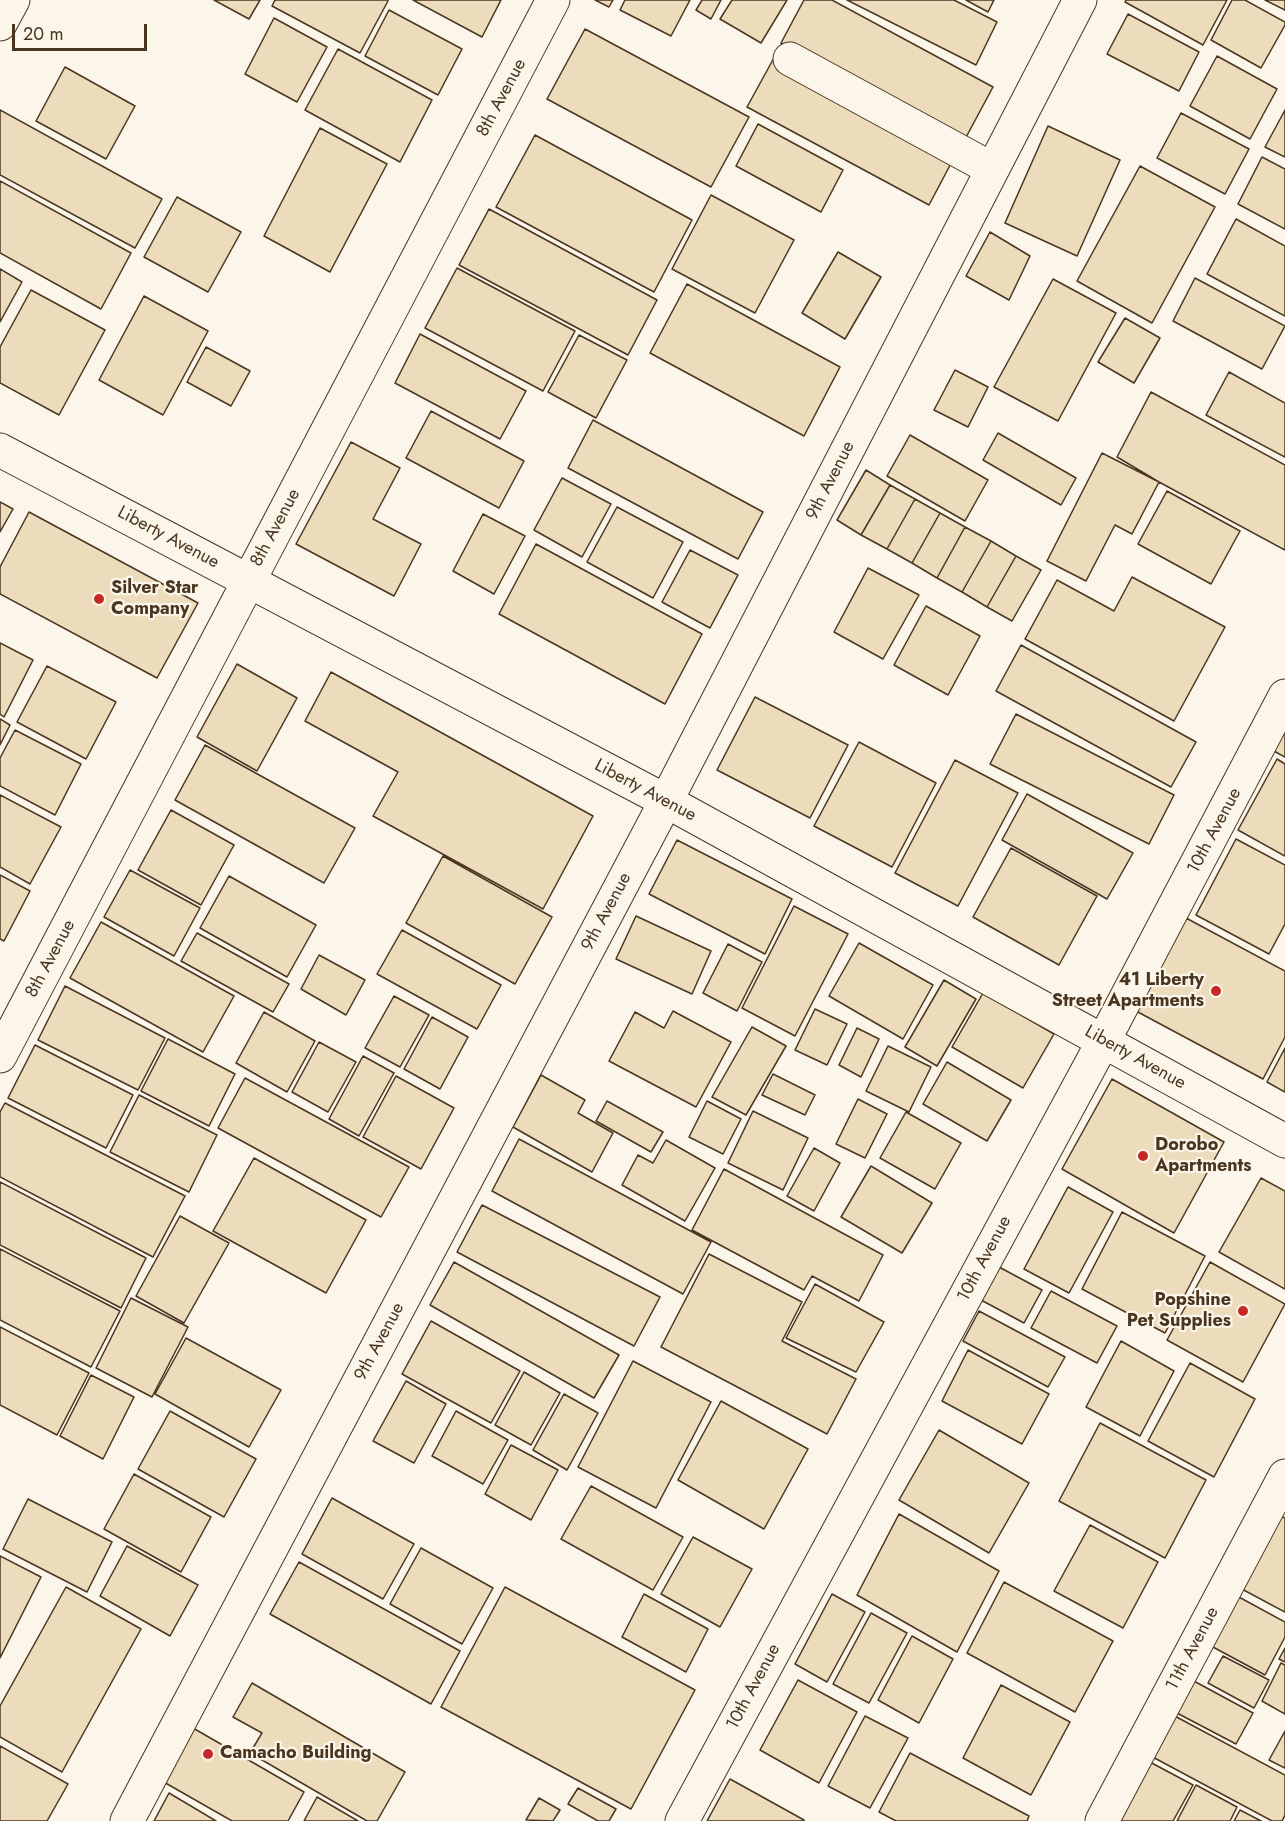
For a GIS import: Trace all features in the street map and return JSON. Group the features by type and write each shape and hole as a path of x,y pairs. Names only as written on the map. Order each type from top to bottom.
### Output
{"street":[{"path":"0,24 13,0"},
{"name":"8th Avenue","path":"0,1056 553,0"},
{"name":"9th Avenue","path":"128,1821 666,801 1080,0"},
{"path":"790,59 992,169"},
{"name":"Liberty Avenue","path":"0,450 666,801 1285,1141"},
{"name":"10th Avenue","path":"682,1821 1104,1040 1285,696"},
{"name":"11th Avenue","path":"1102,1821 1285,1476"}],"building":[{"path":"214,0 260,0 249,19"},
{"path":"275,0 388,1 360,53 272,6"},
{"path":"413,0 501,0 482,37"},
{"path":"595,0 613,0 609,7"},
{"path":"625,0 690,0 671,36 620,10"},
{"path":"702,0 721,0 711,19 696,10"},
{"path":"732,0 787,0 761,43 720,19"},
{"path":"804,0 832,0 993,87 964,141 781,43"},
{"path":"847,0 954,0 997,22 976,65"},
{"path":"966,0 994,0 988,12"},
{"path":"1126,0 1227,0 1203,45 1125,2"},
{"path":"1232,0 1245,0 1285,22 1261,68 1211,40"},
{"path":"1265,0 1285,0 1285,10"},
{"path":"389,10 462,49 438,95 365,56"},
{"path":"1128,14 1199,52 1179,91 1107,54"},
{"path":"274,18 327,47 297,102 245,74"},
{"path":"585,29 749,117 711,187 547,99"},
{"path":"338,49 432,100 400,162 305,110"},
{"path":"775,56 956,154 929,205 747,107"},
{"path":"1217,56 1277,89 1250,139 1190,106"},
{"path":"65,67 135,106 106,159 36,121"},
{"path":"0,110 162,199 135,248 0,175"},
{"path":"1285,110 1285,157 1265,147"},
{"path":"1181,113 1249,149 1225,194 1157,158"},
{"path":"758,124 843,170 821,212 736,166"},
{"path":"1048,126 1120,160 1077,256 1005,223"},
{"path":"320,128 387,164 330,272 264,236"},
{"path":"535,135 692,220 654,292 496,207"},
{"path":"1262,157 1285,169 1285,229 1238,204"},
{"path":"1140,166 1215,207 1152,323 1077,281"},
{"path":"0,181 131,253 101,309 0,253"},
{"path":"711,195 794,240 755,313 672,269"},
{"path":"177,197 241,232 208,292 144,257"},
{"path":"489,209 657,300 628,355 459,265"},
{"path":"1236,219 1285,246 1285,316 1207,274"},
{"path":"990,232 1030,256 1009,300 966,276"},
{"path":"838,252 881,277 845,339 802,313"},
{"path":"457,268 575,331 543,391 425,328"},
{"path":"0,269 22,282 0,322"},
{"path":"1195,278 1285,326 1262,369 1173,321"},
{"path":"1053,279 1116,313 1058,421 994,387"},
{"path":"687,284 840,367 804,436 650,353"},
{"path":"31,290 105,330 59,415 0,383 0,347"},
{"path":"144,296 208,331 163,415 99,380"},
{"path":"1125,318 1160,338 1134,383 1098,362"},
{"path":"420,334 526,391 500,439 395,383"},
{"path":"579,335 627,360 596,418 548,392"},
{"path":"206,347 250,371 231,406 187,382"},
{"path":"955,370 988,387 968,427 934,410"},
{"path":"1229,372 1285,403 1285,457 1206,415"},
{"path":"1151,392 1285,465 1285,550 1117,457"},
{"path":"431,411 524,461 499,508 406,458"},
{"path":"593,420 763,512 738,559 568,468"},
{"path":"998,433 1076,478 1061,505 983,460"},
{"path":"910,435 988,480 965,521 887,476"},
{"path":"351,442 400,468 373,519 421,544 394,596 296,544"},
{"path":"1102,453 1159,482 1132,534 1115,525 1086,581 1047,561"},
{"path":"866,470 890,485 861,535 837,520"},
{"path":"562,478 611,504 582,557 534,530"},
{"path":"890,485 915,499 887,549 861,535"},
{"path":"1167,491 1240,531 1211,584 1138,544"},
{"path":"915,499 940,513 912,563 887,549"},
{"path":"0,502 13,509 0,532"},
{"path":"617,507 683,542 653,598 587,562"},
{"name":"Silver Star Company","path":"29,512 198,603 157,678 0,594 0,567"},
{"path":"940,513 965,527 937,578 912,563"},
{"path":"483,514 525,536 494,594 453,571"},
{"path":"965,527 991,541 962,592 937,578"},
{"path":"991,541 1016,556 987,607 962,592"},
{"path":"536,544 702,634 665,704 499,614"},
{"path":"690,550 738,575 710,628 662,602"},
{"path":"1016,556 1041,570 1012,621 987,607"},
{"path":"868,568 919,595 883,659 834,632"},
{"path":"1132,577 1225,627 1174,721 1025,639 1057,580 1114,611"},
{"path":"926,606 980,636 948,695 894,665"},
{"path":"0,643 33,660 4,717 0,714"},
{"path":"1021,645 1196,742 1171,787 996,691"},
{"path":"237,664 297,698 257,771 197,737"},
{"path":"47,666 116,702 86,759 17,722"},
{"path":"331,672 593,816 543,909 373,816 398,772 305,721"},
{"path":"755,697 848,745 810,818 717,770"},
{"path":"1016,714 1174,795 1149,844 990,764"},
{"path":"0,719 10,725 0,745"},
{"path":"1285,725 1285,757 1272,750"},
{"path":"15,730 81,764 55,815 0,786 0,758"},
{"path":"859,742 936,783 892,867 814,826"},
{"path":"205,745 355,828 324,883 175,800"},
{"path":"1277,759 1285,764 1285,856 1238,830"},
{"path":"955,760 1018,793 958,906 895,873"},
{"path":"1027,794 1133,853 1107,899 1002,840"},
{"path":"0,795 61,827 30,884 0,867"},
{"path":"171,810 234,845 201,905 138,870"},
{"path":"1236,839 1285,865 1285,924 1269,954 1196,915"},
{"path":"677,840 792,899 765,954 649,894"},
{"path":"1011,848 1097,896 1059,965 973,917"},
{"path":"443,856 552,917 515,984 406,923"},
{"path":"130,870 200,908 174,956 104,917"},
{"path":"0,875 30,891 4,941 0,939"},
{"path":"229,876 316,925 287,977 200,928"},
{"path":"794,906 848,934 795,1036 742,1008"},
{"path":"636,916 711,951 692,994 616,959"},
{"name":"41 Liberty Street Apartments","path":"1186,918 1285,971 1285,1037 1263,1079 1136,1011"},
{"path":"101,922 234,996 203,1052 70,978"},
{"path":"402,930 501,985 477,1029 377,974"},
{"path":"197,933 289,984 273,1012 181,961"},
{"path":"859,943 933,985 903,1039 829,996"},
{"path":"728,944 762,962 737,1011 703,993"},
{"path":"319,955 365,980 346,1015 301,989"},
{"path":"944,980 976,999 937,1066 905,1047"},
{"path":"65,986 165,1038 138,1090 38,1040"},
{"path":"983,993 1054,1034 1023,1088 952,1047"},
{"path":"394,996 429,1015 400,1067 365,1048"},
{"path":"815,1009 847,1024 827,1065 795,1050"},
{"path":"673,1011 731,1042 696,1107 609,1061 635,1012 664,1028"},
{"path":"264,1012 315,1041 287,1092 236,1063"},
{"path":"432,1017 468,1037 440,1089 404,1069"},
{"path":"752,1027 786,1046 746,1115 712,1097"},
{"path":"857,1028 879,1039 861,1077 839,1065"},
{"path":"168,1039 235,1074 209,1126 141,1091"},
{"path":"319,1042 356,1062 328,1112 292,1092"},
{"path":"35,1045 133,1095 106,1148 8,1098"},
{"path":"888,1046 931,1067 909,1112 866,1091"},
{"path":"1285,1048 1285,1092 1267,1082"},
{"path":"363,1056 394,1073 359,1136 329,1119"},
{"path":"947,1062 1011,1100 987,1141 923,1104"},
{"path":"773,1074 815,1095 805,1115 762,1095"},
{"path":"541,1075 585,1100 578,1113 613,1133 592,1172 513,1127"},
{"path":"396,1076 454,1108 421,1169 363,1137"},
{"path":"245,1078 409,1167 381,1217 218,1128"},
{"name":"Dorobo Apartments","path":"1112,1079 1224,1142 1174,1233 1062,1169"},
{"path":"139,1095 217,1135 189,1192 110,1152"},
{"path":"858,1099 887,1114 865,1158 836,1144"},
{"path":"607,1101 663,1132 651,1152 596,1121"},
{"path":"707,1101 741,1119 723,1154 689,1137"},
{"path":"5,1103 185,1196 153,1257 0,1177 0,1112"},
{"path":"753,1111 808,1138 783,1190 728,1163"},
{"path":"906,1112 961,1143 935,1189 880,1158"},
{"path":"519,1139 711,1242 683,1294 492,1191"},
{"path":"666,1140 715,1168 685,1221 622,1185 638,1155 653,1163"},
{"path":"814,1148 840,1163 814,1211 787,1196"},
{"path":"254,1158 366,1220 326,1293 213,1231"},
{"path":"871,1166 932,1203 902,1253 841,1217"},
{"path":"724,1169 883,1255 859,1301 812,1276 804,1290 692,1230"},
{"path":"1261,1178 1285,1191 1285,1289 1219,1252"},
{"path":"0,1182 146,1258 121,1308 0,1245"},
{"path":"1068,1187 1113,1212 1069,1293 1024,1269"},
{"path":"482,1205 660,1297 634,1346 457,1252"},
{"path":"1122,1212 1205,1256 1165,1333 1082,1289"},
{"path":"180,1216 229,1243 184,1323 136,1296"},
{"path":"0,1249 120,1311 91,1367 0,1320"},
{"path":"709,1254 802,1302 782,1341 856,1379 827,1434 661,1347"},
{"path":"454,1262 619,1355 594,1398 430,1305"},
{"path":"1210,1262 1285,1304 1243,1382 1167,1340"},
{"path":"999,1267 1042,1290 1024,1323 981,1300"},
{"path":"815,1284 884,1322 856,1372 786,1338"},
{"path":"1051,1291 1117,1326 1097,1363 1031,1328"},
{"path":"131,1298 188,1327 152,1397 96,1368"},
{"path":"979,1311 1065,1357 1048,1387 963,1341"},
{"path":"431,1321 520,1371 491,1423 402,1374"},
{"path":"0,1327 89,1373 57,1435 0,1405"},
{"path":"186,1338 281,1390 249,1447 155,1394"},
{"path":"1121,1341 1174,1371 1140,1436 1086,1407"},
{"path":"968,1350 1049,1394 1022,1444 942,1401"},
{"path":"633,1361 711,1402 656,1508 578,1467"},
{"path":"1190,1363 1255,1399 1214,1477 1148,1441"},
{"path":"524,1372 560,1393 531,1445 495,1425"},
{"path":"91,1375 134,1397 103,1459 60,1436"},
{"path":"406,1381 446,1404 414,1463 373,1441"},
{"path":"564,1394 598,1413 567,1470 533,1450"},
{"path":"721,1401 808,1449 764,1529 678,1480"},
{"path":"170,1411 256,1459 224,1517 138,1469"},
{"path":"456,1411 508,1440 483,1484 432,1456"},
{"path":"1100,1423 1206,1480 1165,1558 1059,1501"},
{"path":"939,1430 1029,1483 989,1553 899,1500"},
{"path":"511,1445 558,1470 531,1520 485,1494"},
{"path":"134,1474 211,1517 181,1572 104,1529"},
{"path":"591,1486 683,1537 653,1590 561,1539"},
{"path":"332,1498 414,1544 383,1599 302,1554"},
{"path":"28,1499 112,1542 87,1592 3,1549"},
{"path":"899,1514 999,1571 957,1652 857,1595"},
{"path":"1277,1514 1285,1518 1285,1612 1238,1587"},
{"path":"1090,1525 1158,1562 1123,1628 1054,1591"},
{"path":"693,1537 752,1569 720,1627 661,1594"},
{"path":"127,1546 198,1585 170,1636 100,1596"},
{"path":"421,1548 493,1588 462,1644 390,1604"},
{"path":"0,1556 41,1577 0,1658"},
{"path":"299,1562 460,1651 431,1704 270,1614"},
{"path":"1004,1582 1113,1641 1075,1712 967,1653"},
{"path":"66,1587 141,1629 62,1772 0,1737 0,1706"},
{"path":"505,1587 695,1690 631,1809 441,1707"},
{"path":"644,1594 708,1629 686,1672 622,1637"},
{"path":"832,1594 865,1612 827,1682 795,1664"},
{"path":"1237,1596 1285,1622 1285,1637 1265,1675 1211,1646"},
{"path":"871,1613 907,1633 869,1703 833,1684"},
{"path":"912,1636 953,1659 919,1723 878,1700"},
{"path":"1285,1648 1285,1662 1279,1659"},
{"path":"1223,1656 1269,1680 1254,1708 1208,1683"},
{"path":"1281,1663 1285,1665 1285,1714 1262,1701"},
{"path":"798,1680 857,1712 819,1783 760,1750"},
{"path":"1192,1680 1253,1713 1236,1744 1175,1712"},
{"path":"252,1683 405,1772 377,1821 367,1821 250,1753 262,1733 233,1717"},
{"path":"1001,1685 1070,1722 1031,1795 963,1758"},
{"path":"1171,1714 1285,1775 1285,1815 1282,1821 1272,1821 1149,1755"},
{"path":"865,1716 908,1738 870,1808 828,1786"},
{"name":"Camacho Building","path":"193,1728 304,1792 288,1821 232,1821 162,1781"},
{"path":"1285,1731 1285,1768 1269,1760"},
{"path":"0,1746 68,1784 47,1821 0,1821"},
{"path":"910,1753 1029,1816 1027,1821 896,1821 879,1812"},
{"path":"1148,1761 1193,1785 1173,1821 1116,1821"},
{"path":"730,1779 804,1820 804,1821 707,1821"},
{"path":"1196,1785 1237,1807 1230,1821 1177,1821"},
{"path":"578,1788 616,1809 609,1821 598,1821 568,1804"},
{"path":"169,1793 216,1821 154,1821"},
{"path":"317,1797 358,1821 304,1821"},
{"path":"539,1798 560,1810 553,1821 526,1820"},
{"path":"1240,1810 1261,1821 1234,1821"}],"place":[{"name":"Silver Star Company","path":"99,599"},
{"name":"41 Liberty Street Apartments","path":"1216,991"},
{"name":"Dorobo Apartments","path":"1143,1156"},
{"name":"Popshine Pet Supplies","path":"1243,1311"},
{"name":"Camacho Building","path":"208,1754"}]}
